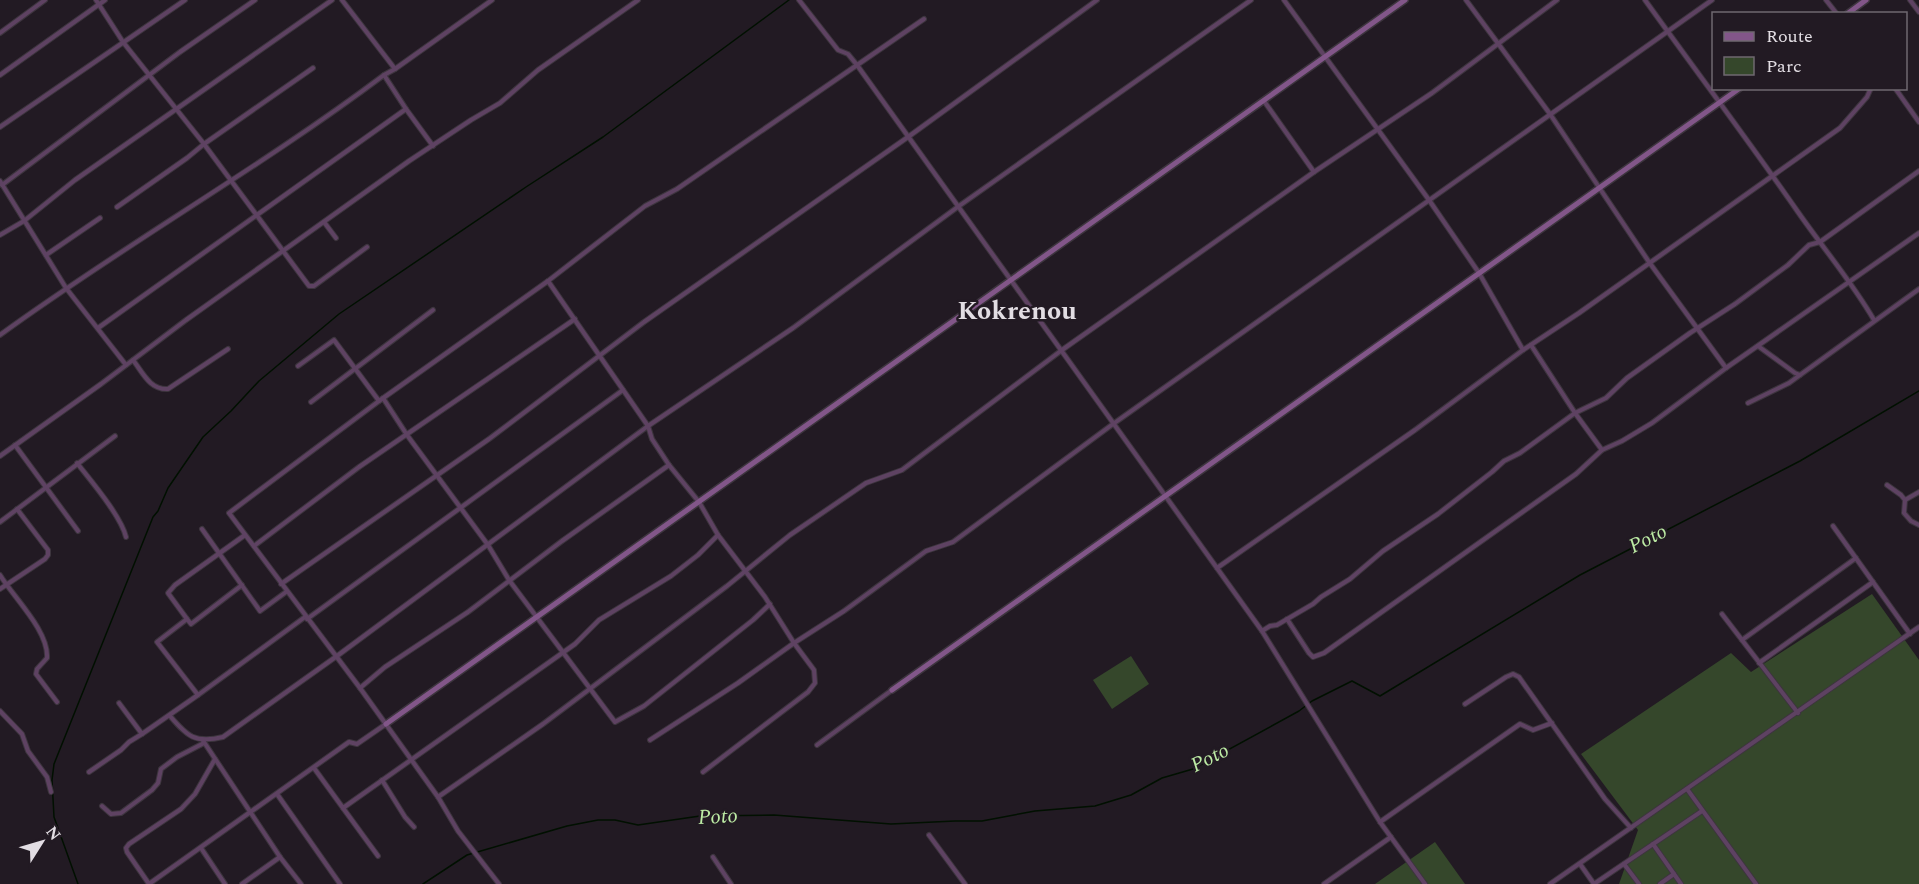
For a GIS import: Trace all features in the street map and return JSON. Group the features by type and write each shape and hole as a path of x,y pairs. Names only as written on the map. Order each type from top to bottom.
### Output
{"street":[{"path":"0,33 45,0"},
{"path":"0,75 97,2 105,0"},
{"path":"0,127 185,0"},
{"path":"126,365 66,288 1,183 255,0"},
{"path":"0,235 24,221 75,180 332,0"},
{"path":"342,0 395,69"},
{"path":"0,335 66,288 231,182 492,0"},
{"path":"0,456 324,222 471,120 500,103 538,70 638,0"},
{"path":"800,0 838,50 848,54 857,64 1262,631 1380,822 1425,884"},
{"path":"281,584 600,357 644,322 909,137 1097,0"},
{"path":"102,806 111,814 122,813 158,783 160,769 203,741 223,737 337,657 648,426 793,328 959,206 1251,0"},
{"path":"1284,0 1479,273 1522,351"},
{"path":"215,759 195,794 181,809 136,838 126,848 149,884 350,742 357,744 386,724 536,615 699,502 1405,0"},
{"path":"1466,0 1550,114 1649,262 1726,368"},
{"path":"438,797 589,689 727,586 790,535 866,483 902,470 1062,350 1314,172 1432,93 1557,0"},
{"path":"1645,0 1849,280 1874,320"},
{"path":"650,740 844,612 926,550 953,542 1113,424 1712,0"},
{"path":"1826,0 1835,12"},
{"path":"1850,12 1866,0"},
{"path":"1910,0 1919,12"},
{"path":"97,2 123,42 204,144 309,286 314,286 368,247"},
{"path":"499,884 458,831 438,797 360,688 229,513 381,399 548,281 645,206 677,189 924,19"},
{"path":"117,207 314,68"},
{"path":"384,75 433,146"},
{"path":"817,745 1737,90"},
{"path":"1216,568 1415,430 1522,351 1840,128 1867,97 1869,90"},
{"path":"1896,90 1919,122"},
{"path":"1263,100 1314,172"},
{"path":"98,328 406,109"},
{"path":"1262,631 1313,604 1350,579 1383,550 1438,514 1504,461 1520,453 1575,413 1606,398 1627,378 1788,265 1809,245 1820,242 1919,171"},
{"path":"46,255 99,218"},
{"path":"324,222 336,238"},
{"path":"1287,619 1309,653 1313,657 1317,656 1383,612 1576,474 1602,450 1652,423 1849,280 1919,233"},
{"path":"548,281 648,426 652,439 669,465 699,502 718,535 770,604 814,670 815,683 812,688 703,771"},
{"path":"1748,403 1789,383 1919,289"},
{"path":"310,402 434,310"},
{"path":"254,546 360,467 575,319"},
{"path":"298,366 334,340 461,506 509,580 615,722 644,706 770,604"},
{"path":"1531,345 1602,450"},
{"path":"1758,346 1800,375"},
{"path":"133,360 155,387 161,390 168,389 228,349"},
{"path":"89,772 623,390"},
{"path":"0,522 115,436"},
{"path":"15,445 78,531"},
{"path":"77,463 106,501 126,537"},
{"path":"360,688 385,667 468,612 669,465"},
{"path":"1887,485 1901,495 1905,500 1904,513 1911,521 1919,525"},
{"path":"1905,500 1919,492"},
{"path":"0,589 48,555 48,550 17,509"},
{"path":"1833,526 1910,634"},
{"path":"202,529 260,611 286,592"},
{"path":"242,585 191,624 168,593 175,585 245,535"},
{"path":"343,808 575,644 599,620 671,576 698,555 718,535"},
{"path":"1742,640 1856,558"},
{"path":"0,575 44,638 48,652 47,658 37,669 36,674 57,702"},
{"path":"1759,663 1873,582"},
{"path":"1722,614 1798,713"},
{"path":"187,619 157,642 198,695"},
{"path":"1550,884 1919,627"},
{"path":"1465,704 1506,677 1513,674 1519,677 1605,799 1631,828"},
{"path":"119,703 142,734"},
{"path":"0,711 22,734 28,751 47,777 51,792"},
{"path":"170,716 185,734 203,741 280,857 301,884"},
{"path":"1380,822 1520,724 1533,730 1552,723"},
{"path":"314,768 378,856"},
{"path":"382,780 405,817 414,827"},
{"path":"1687,789 1756,884"},
{"path":"277,794 340,884"},
{"path":"1580,864 1594,884 1702,811"},
{"path":"929,835 965,884"},
{"path":"1324,884 1391,837"},
{"path":"1653,844 1681,884"},
{"path":"201,848 225,884"},
{"path":"242,884 280,857"},
{"path":"713,857 730,884"},
{"path":"1624,864 1638,884"},
{"path":"1660,884 1674,874"}],"green space":[{"path":"1872,594 1919,660 1919,884 1619,884 1638,830 1581,754 1731,653 1751,672"},
{"path":"1131,656 1149,684 1112,709 1093,680"},
{"path":"1435,842 1465,884 1375,884"}],"waterway":[{"path":"78,884 54,817 52,780 54,764 153,517 168,488 203,437 259,381 339,314 603,137 789,0"},
{"name":"Poto","path":"423,884 467,855 567,826 598,820 615,820 638,825 700,816 774,815 891,824 982,821 1035,811 1095,806 1131,795 1162,778 1193,769 1299,711 1312,701 1352,681 1380,696 1580,575 1800,461 1919,391"}],"district":[{"name":"Kokrenou","path":"1017,311"}]}
